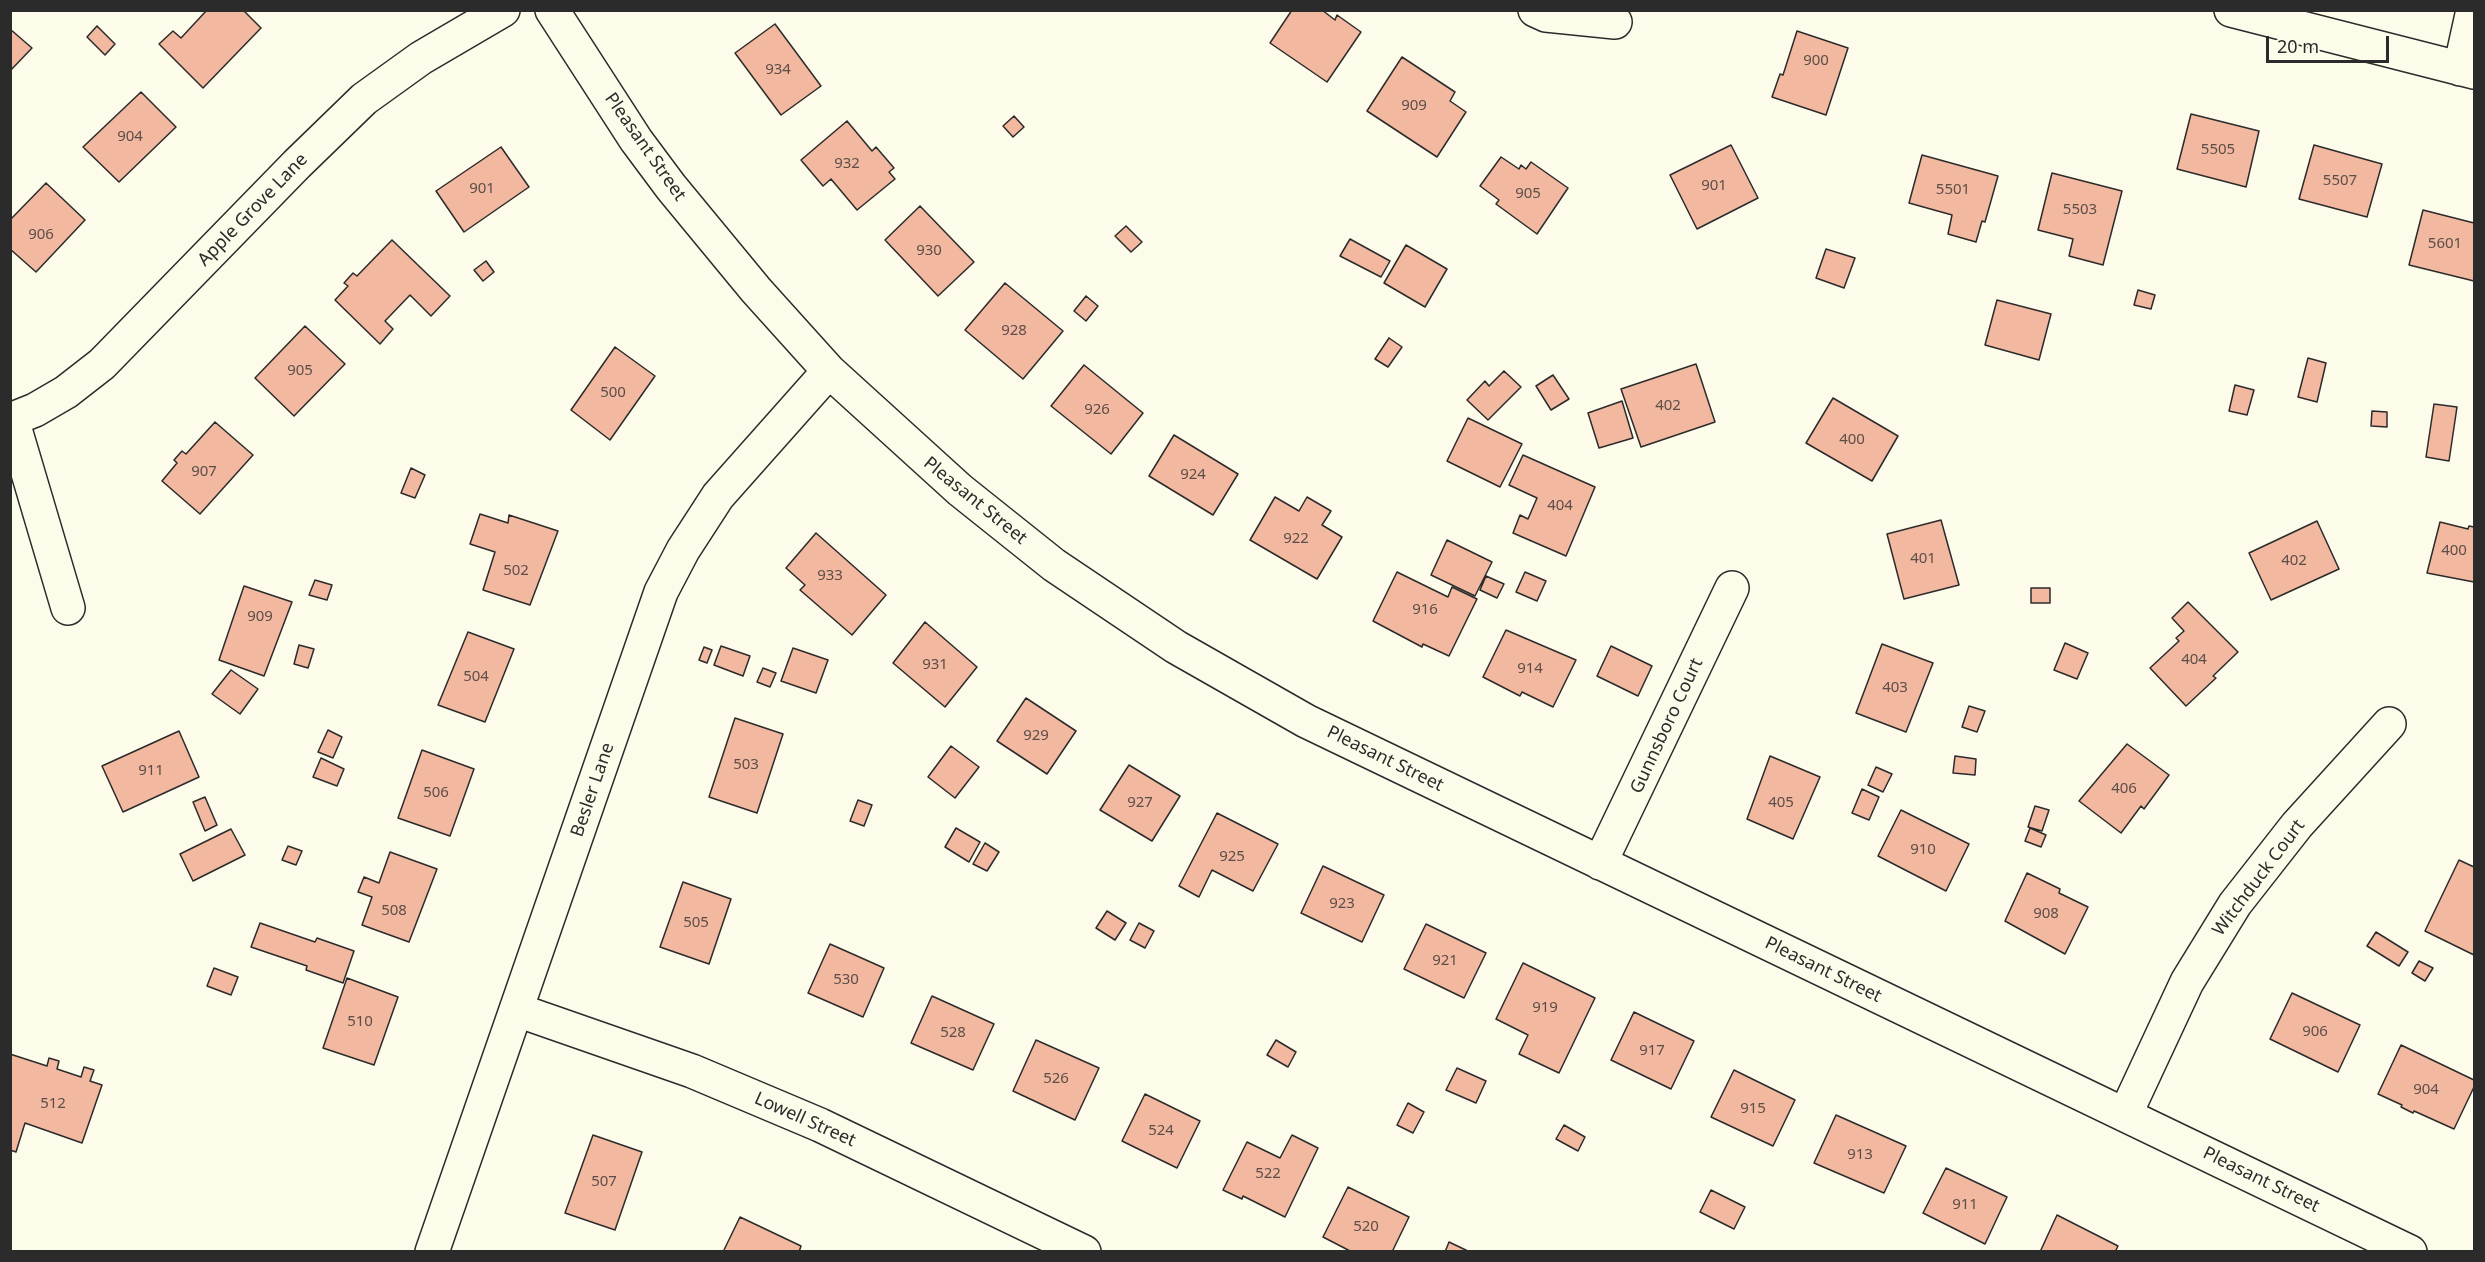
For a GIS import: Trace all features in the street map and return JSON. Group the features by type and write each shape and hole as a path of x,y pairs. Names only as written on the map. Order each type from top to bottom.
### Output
{"street":[{"name":"Apple Grove Lane","path":"68,608 11,419 35,410 66,392 102,364 297,164 364,99 421,58 503,10"},
{"name":"Pleasant Street","path":"552,10 636,140 671,187 756,290 829,371 902,440 1011,531 1054,565 1176,647 1306,721 2410,1251"},
{"path":"1535,10 1546,15 1616,22"},
{"path":"2232,10 2467,71 2473,10"},
{"name":"Besler Lane","path":"432,1251 662,592 683,550 718,496 829,371"},
{"name":"Gunnsboro Court","path":"1600,863 1732,588"},
{"name":"Witchduck Court","path":"2125,1115 2187,982 2235,904 2297,825 2389,724"},
{"name":"Lowell Street","path":"517,1010 692,1071 799,1116 1084,1251"}],"building":[{"path":"207,10 243,10 261,28 203,88 159,44 173,31 181,38"},
{"path":"1292,10 1322,10 1335,20 1337,15 1361,32 1327,82 1270,43"},
{"path":"775,24 821,86 781,115 735,53"},
{"path":"97,26 115,44 105,55 87,37"},
{"path":"10,29 32,48 10,71"},
{"path":"1797,31 1848,48 1826,115 1772,97 1780,74 1783,75"},
{"path":"1402,57 1455,92 1450,101 1466,112 1437,157 1367,111"},
{"path":"141,92 176,127 119,182 83,147"},
{"path":"2191,114 2259,131 2246,187 2177,169"},
{"path":"1014,116 1024,127 1013,137 1003,126"},
{"path":"847,121 872,151 876,147 894,168 889,172 895,179 857,210 831,179 823,186 801,160"},
{"path":"1731,145 1758,198 1697,229 1670,175"},
{"path":"2314,145 2382,164 2367,217 2299,199"},
{"path":"501,147 529,187 464,232 436,191"},
{"path":"1922,155 1998,176 1985,222 1982,221 1976,242 1948,234 1952,215 1909,203"},
{"path":"1501,157 1519,169 1521,165 1526,169 1531,162 1568,188 1537,234 1496,204 1499,200 1480,186"},
{"path":"2052,173 2122,191 2103,265 2069,256 2073,239 2038,230"},
{"path":"46,183 85,220 36,272 10,249 10,220"},
{"path":"920,206 974,262 938,296 885,240"},
{"path":"2423,210 2474,223 2474,281 2409,265"},
{"path":"1126,226 1142,242 1131,252 1115,236"},
{"path":"1350,239 1390,261 1381,277 1340,256"},
{"path":"392,240 450,296 431,316 410,295 385,321 393,329 380,344 335,300 348,286 344,283 353,273 357,276"},
{"path":"1406,245 1447,269 1425,307 1384,283"},
{"path":"1826,249 1855,258 1844,288 1816,278"},
{"path":"486,261 494,272 483,281 474,270"},
{"path":"1005,283 1063,331 1023,379 965,330"},
{"path":"2138,290 2155,295 2151,309 2134,305"},
{"path":"1086,296 1098,306 1086,321 1074,311"},
{"path":"1997,300 2051,314 2039,360 1985,345"},
{"path":"305,326 345,364 294,416 255,378"},
{"path":"1389,338 1402,347 1388,367 1375,359"},
{"path":"615,347 655,376 610,440 571,410"},
{"path":"2308,358 2326,363 2317,402 2298,397"},
{"path":"1696,364 1715,422 1641,447 1621,389"},
{"path":"1084,365 1143,413 1111,454 1051,406"},
{"path":"1504,371 1521,387 1488,420 1467,400 1485,381 1489,386"},
{"path":"1553,375 1569,399 1551,410 1536,386"},
{"path":"2235,385 2254,390 2247,415 2229,411"},
{"path":"1833,398 1898,436 1872,481 1806,443"},
{"path":"1622,401 1633,438 1599,448 1588,413"},
{"path":"2434,404 2457,407 2449,461 2426,457"},
{"path":"2372,411 2387,412 2387,427 2371,426"},
{"path":"1468,418 1522,444 1500,487 1447,461"},
{"path":"215,422 253,455 200,514 162,481 177,463 174,460 182,451 186,454"},
{"path":"1174,435 1238,474 1213,515 1149,476"},
{"path":"1523,455 1595,487 1566,556 1513,533 1520,515 1528,519 1537,498 1509,485"},
{"path":"411,468 425,475 415,498 401,493"},
{"path":"1275,497 1299,511 1307,497 1331,511 1322,525 1342,537 1317,579 1250,540"},
{"path":"480,514 508,523 509,515 558,531 530,605 483,590 495,552 470,544"},
{"path":"1941,520 1959,585 1904,599 1887,534"},
{"path":"2317,521 2339,569 2271,600 2249,553"},
{"path":"2440,522 2468,529 2469,526 2474,527 2474,582 2427,573"},
{"path":"816,533 886,595 852,635 800,590 805,585 786,568"},
{"path":"1447,540 1492,562 1475,596 1431,575"},
{"path":"1397,572 1448,597 1452,587 1477,599 1449,656 1423,644 1422,647 1373,621"},
{"path":"1525,572 1546,581 1537,601 1516,592"},
{"path":"1486,576 1504,584 1497,598 1480,590"},
{"path":"315,580 332,585 327,600 309,595"},
{"path":"244,586 292,602 264,676 219,660"},
{"path":"2031,588 2050,588 2050,603 2031,603"},
{"path":"2188,602 2238,652 2213,676 2216,678 2186,706 2150,668 2179,641 2176,638 2184,631 2172,618"},
{"path":"925,622 977,667 945,707 893,663"},
{"path":"1506,630 1576,660 1553,707 1522,692 1520,696 1483,677"},
{"path":"468,632 514,649 485,722 438,705"},
{"path":"2065,643 2088,653 2077,679 2054,670"},
{"path":"1882,644 1933,663 1906,732 1856,713"},
{"path":"299,645 314,649 308,668 294,664"},
{"path":"721,646 750,656 743,676 714,665"},
{"path":"1611,646 1652,666 1638,696 1597,676"},
{"path":"704,647 712,650 707,663 699,660"},
{"path":"793,648 828,660 816,693 781,681"},
{"path":"763,668 776,673 770,687 757,682"},
{"path":"231,670 258,689 240,714 212,694"},
{"path":"1026,698 1076,731 1047,774 997,741"},
{"path":"1969,706 1985,711 1977,732 1962,727"},
{"path":"735,718 783,734 757,813 709,797"},
{"path":"328,730 342,737 333,758 318,752"},
{"path":"179,731 199,777 123,812 102,766"},
{"path":"2127,744 2169,775 2144,809 2141,806 2121,833 2079,801"},
{"path":"951,746 979,767 955,798 928,777"},
{"path":"422,750 474,769 450,836 398,818"},
{"path":"1770,756 1820,777 1793,839 1747,819"},
{"path":"1955,756 1976,759 1975,775 1953,773"},
{"path":"321,758 344,769 337,786 313,777"},
{"path":"1129,765 1180,796 1152,841 1100,810"},
{"path":"1876,767 1892,774 1883,792 1868,785"},
{"path":"1862,789 1879,797 1869,820 1852,813"},
{"path":"205,797 217,825 205,831 193,802"},
{"path":"858,800 872,805 864,826 850,821"},
{"path":"2035,806 2049,810 2042,831 2028,827"},
{"path":"1901,810 1969,844 1946,891 1878,856"},
{"path":"1217,813 1278,844 1253,891 1212,870 1199,897 1179,886"},
{"path":"956,828 980,842 969,862 945,847"},
{"path":"2030,828 2046,835 2041,847 2025,841"},
{"path":"231,829 245,855 193,881 180,854"},
{"path":"985,843 999,852 987,871 973,864"},
{"path":"288,846 302,851 296,865 282,860"},
{"path":"390,852 437,869 409,942 362,925 372,897 358,892 364,877 379,883"},
{"path":"2459,860 2474,867 2474,955 2425,931"},
{"path":"1323,866 1384,895 1362,942 1301,913"},
{"path":"2027,873 2060,889 2059,893 2088,907 2065,954 2005,921"},
{"path":"683,882 731,899 709,964 660,947"},
{"path":"1107,911 1126,923 1115,940 1096,928"},
{"path":"260,923 315,942 317,938 354,951 343,983 306,970 307,966 251,947"},
{"path":"1139,923 1154,931 1145,948 1130,940"},
{"path":"1426,924 1486,953 1464,998 1404,969"},
{"path":"2376,932 2408,952 2399,966 2367,946"},
{"path":"830,944 884,968 863,1017 808,993"},
{"path":"2419,961 2433,968 2425,981 2412,973"},
{"path":"1523,963 1595,998 1559,1073 1519,1054 1528,1035 1496,1019"},
{"path":"214,968 238,977 231,995 207,986"},
{"path":"347,978 398,997 374,1065 323,1048"},
{"path":"2292,993 2360,1025 2338,1072 2270,1039"},
{"path":"932,996 994,1024 973,1070 911,1043"},
{"path":"1634,1012 1694,1041 1671,1089 1611,1060"},
{"path":"1036,1040 1099,1068 1075,1120 1013,1091"},
{"path":"1276,1040 1296,1052 1288,1067 1267,1055"},
{"path":"2401,1045 2474,1080 2474,1087 2454,1129 2414,1111 2413,1113 2378,1094"},
{"path":"10,1054 47,1066 49,1058 59,1061 57,1069 81,1077 84,1067 94,1070 90,1081 102,1085 82,1143 25,1123 16,1152 10,1150"},
{"path":"1457,1068 1486,1081 1476,1103 1446,1090"},
{"path":"1734,1070 1795,1100 1773,1146 1711,1117"},
{"path":"1145,1094 1200,1121 1177,1168 1122,1141"},
{"path":"1408,1103 1424,1112 1413,1133 1397,1125"},
{"path":"1836,1115 1906,1146 1884,1193 1814,1163"},
{"path":"1564,1125 1585,1137 1578,1151 1556,1139"},
{"path":"593,1135 642,1152 615,1230 565,1213"},
{"path":"1292,1135 1318,1148 1285,1217 1243,1196 1242,1199 1223,1190 1247,1142 1280,1158"},
{"path":"1946,1168 2007,1197 1985,1244 1923,1213"},
{"path":"1348,1187 1409,1217 1392,1252 1352,1252 1323,1237"},
{"path":"1711,1190 1745,1207 1734,1229 1700,1212"},
{"path":"2057,1215 2118,1246 2115,1252 2040,1252"},
{"path":"740,1217 801,1246 799,1252 723,1252"},
{"path":"1449,1242 1470,1252 1445,1252"}]}
